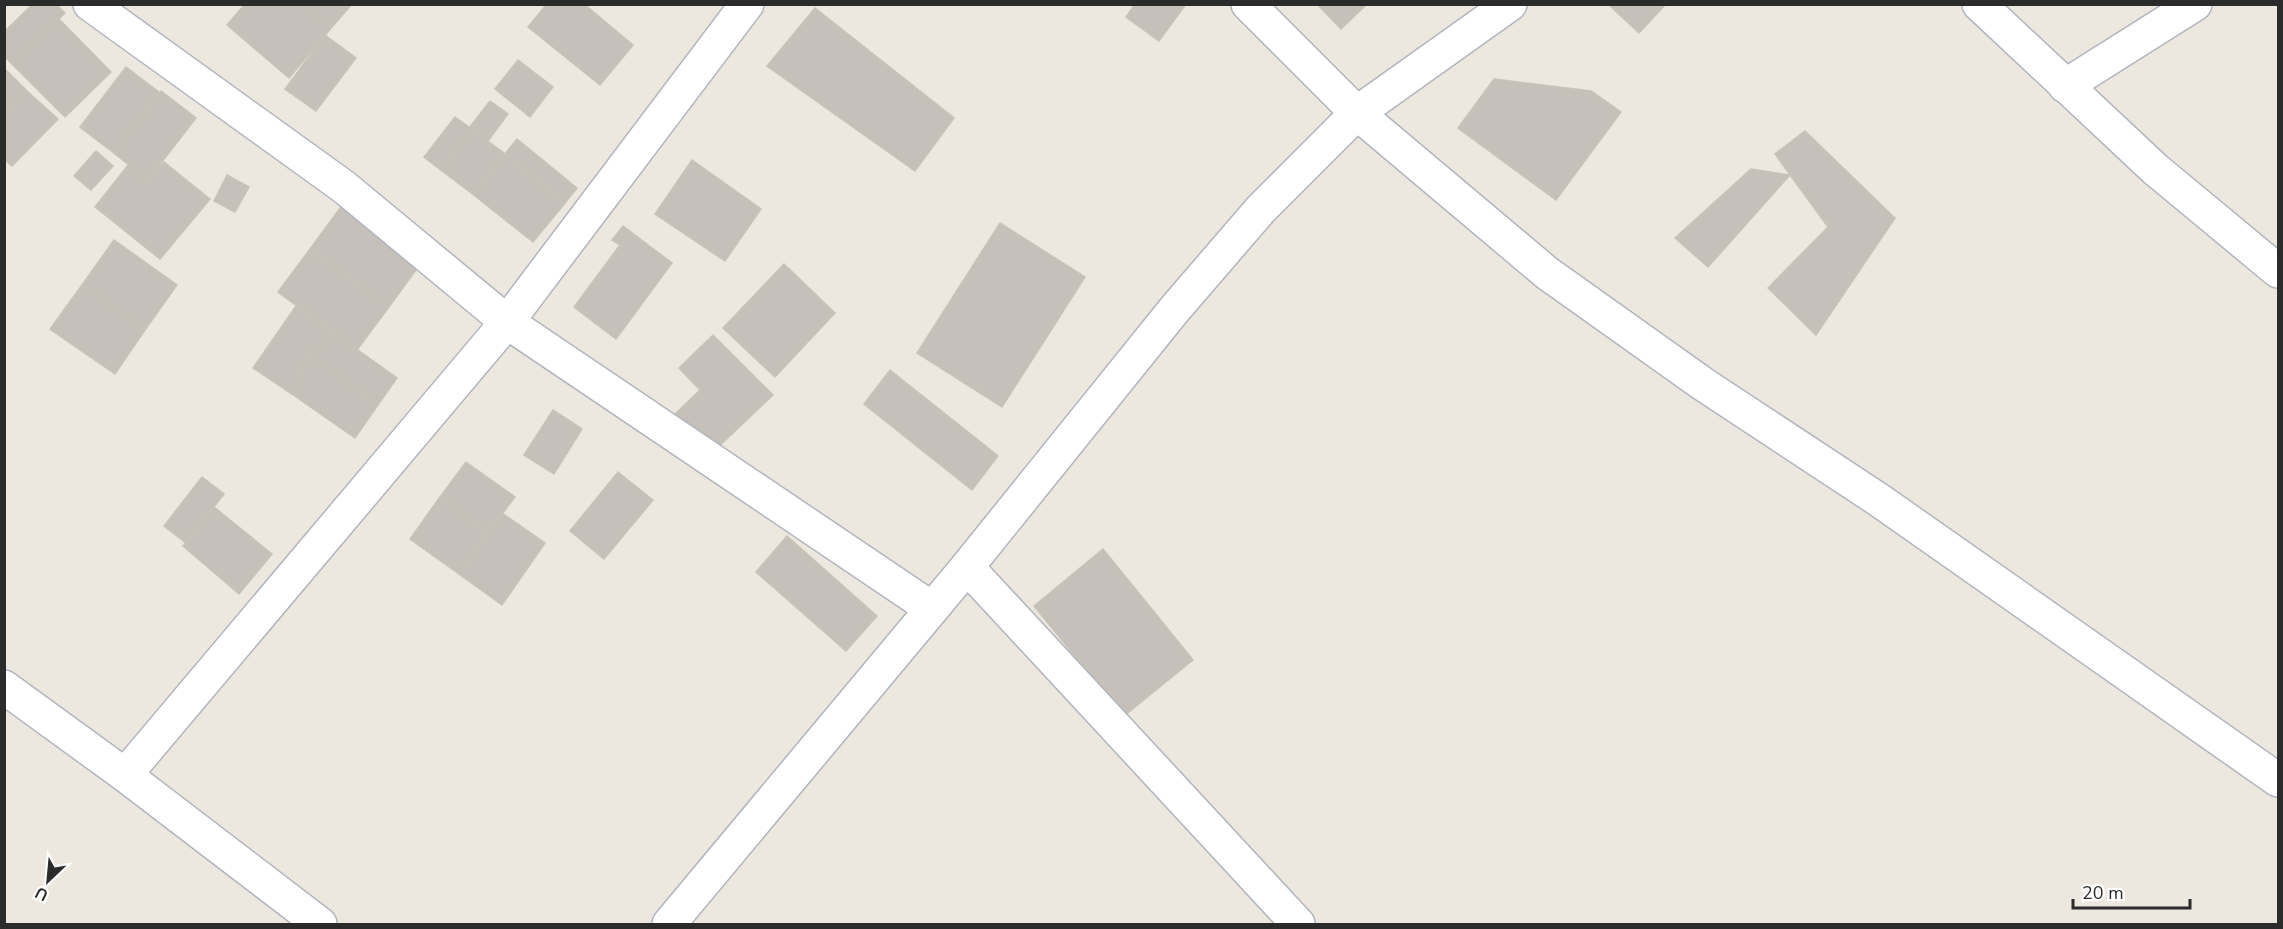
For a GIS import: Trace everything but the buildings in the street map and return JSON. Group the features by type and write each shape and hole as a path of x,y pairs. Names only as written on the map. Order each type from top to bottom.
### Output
{"street":[{"path":"90,4 344,187 507,322 931,608"},
{"path":"125,775 507,322 747,4"},
{"path":"1248,4 1357,113 1547,273 1703,384 1879,500 2278,780"},
{"path":"669,924 967,567 1261,209 1357,113 1510,4"},
{"path":"1979,4 2155,169 2278,271"},
{"path":"2065,86 2195,4"},
{"path":"967,567 1298,924"},
{"path":"4,687 125,775 320,924"}]}
